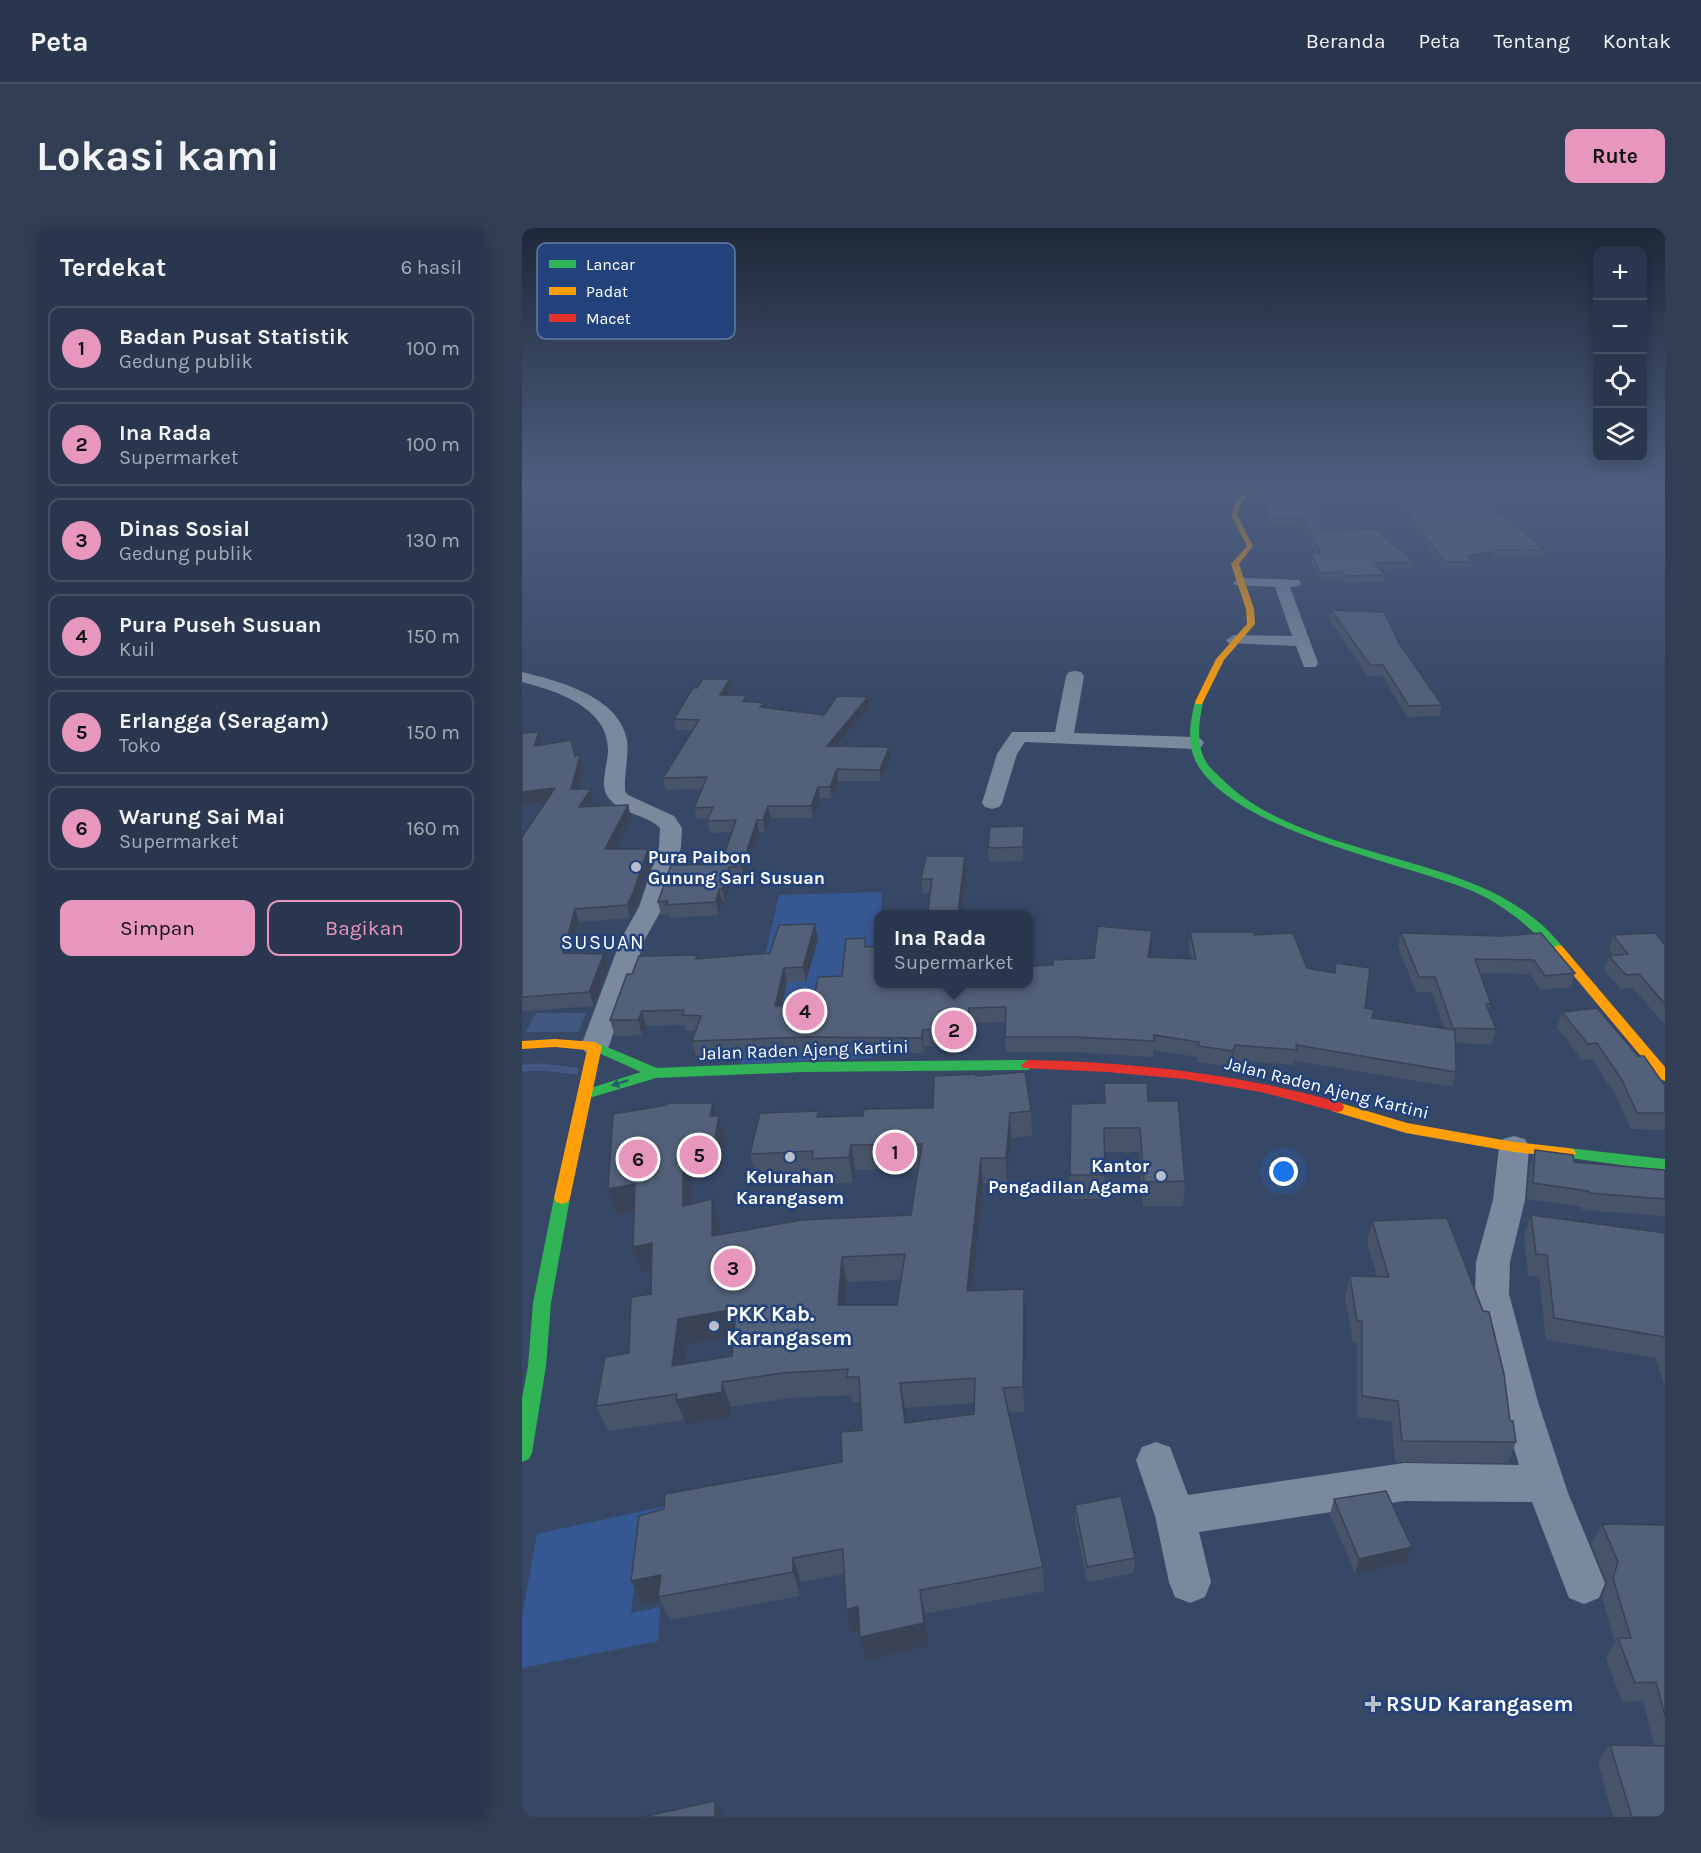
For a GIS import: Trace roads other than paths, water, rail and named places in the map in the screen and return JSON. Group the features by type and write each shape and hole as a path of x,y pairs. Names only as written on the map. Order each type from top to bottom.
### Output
{"street":[{"path":"1240,558 1235,564 1250,609 1251,624 1234,640 1208,680 1199,701 1193,733 1194,743 1212,777 1245,804 1286,824 1349,848 1469,885 1507,904 1536,927 1570,963 1665,1076"},
{"path":"1240,582 1287,582 1310,663"},
{"path":"1234,640 1302,641"},
{"path":"1064,736 1075,676"},
{"path":"522,677 551,686 593,705 606,716 616,732 615,791 620,799 666,821 671,828 670,847 651,907 633,939 595,1046 551,1247 542,1303 537,1366 522,1453"},
{"path":"992,803 1006,754 1015,738 1024,735 1194,743"},
{"path":"522,1045 555,1043 595,1046 655,1073"},
{"name":"Jalan Raden Ajeng Kartini","path":"586,1094 655,1073 803,1067 938,1065 1074,1065 1156,1070 1223,1079 1312,1099 1406,1128 1514,1147 1665,1165"},
{"path":"1514,1147 1509,1200 1493,1262 1492,1294 1519,1402 1545,1484 1584,1583"},
{"path":"1156,1460 1175,1516 1190,1582"},
{"path":"1175,1516 1404,1482 1545,1484"}],"waterway":[{"path":"522,1068 541,1067 575,1071"}],"place":[{"name":"Pura Paibon Gunung Sari Susuan","path":"636,867"},
{"name":"Pura Puseh Susuan","path":"805,1011"},
{"name":"Ina Rada","path":"954,1030"},
{"name":"Badan Pusat Statistik","path":"895,1152"},
{"name":"Erlangga (Seragam)","path":"699,1155"},
{"name":"Kelurahan Karangasem","path":"790,1157"},
{"name":"Warung Sai Mai","path":"638,1159"},
{"name":"Kantor Pengadilan Agama","path":"1161,1176"},
{"name":"Dinas Sosial","path":"733,1268"},
{"name":"PKK Kab. Karangasem","path":"714,1326"},
{"name":"RSUD Karangasem","path":"1373,1704"}],"district":[{"name":"SUSUAN","path":"603,942"}]}
